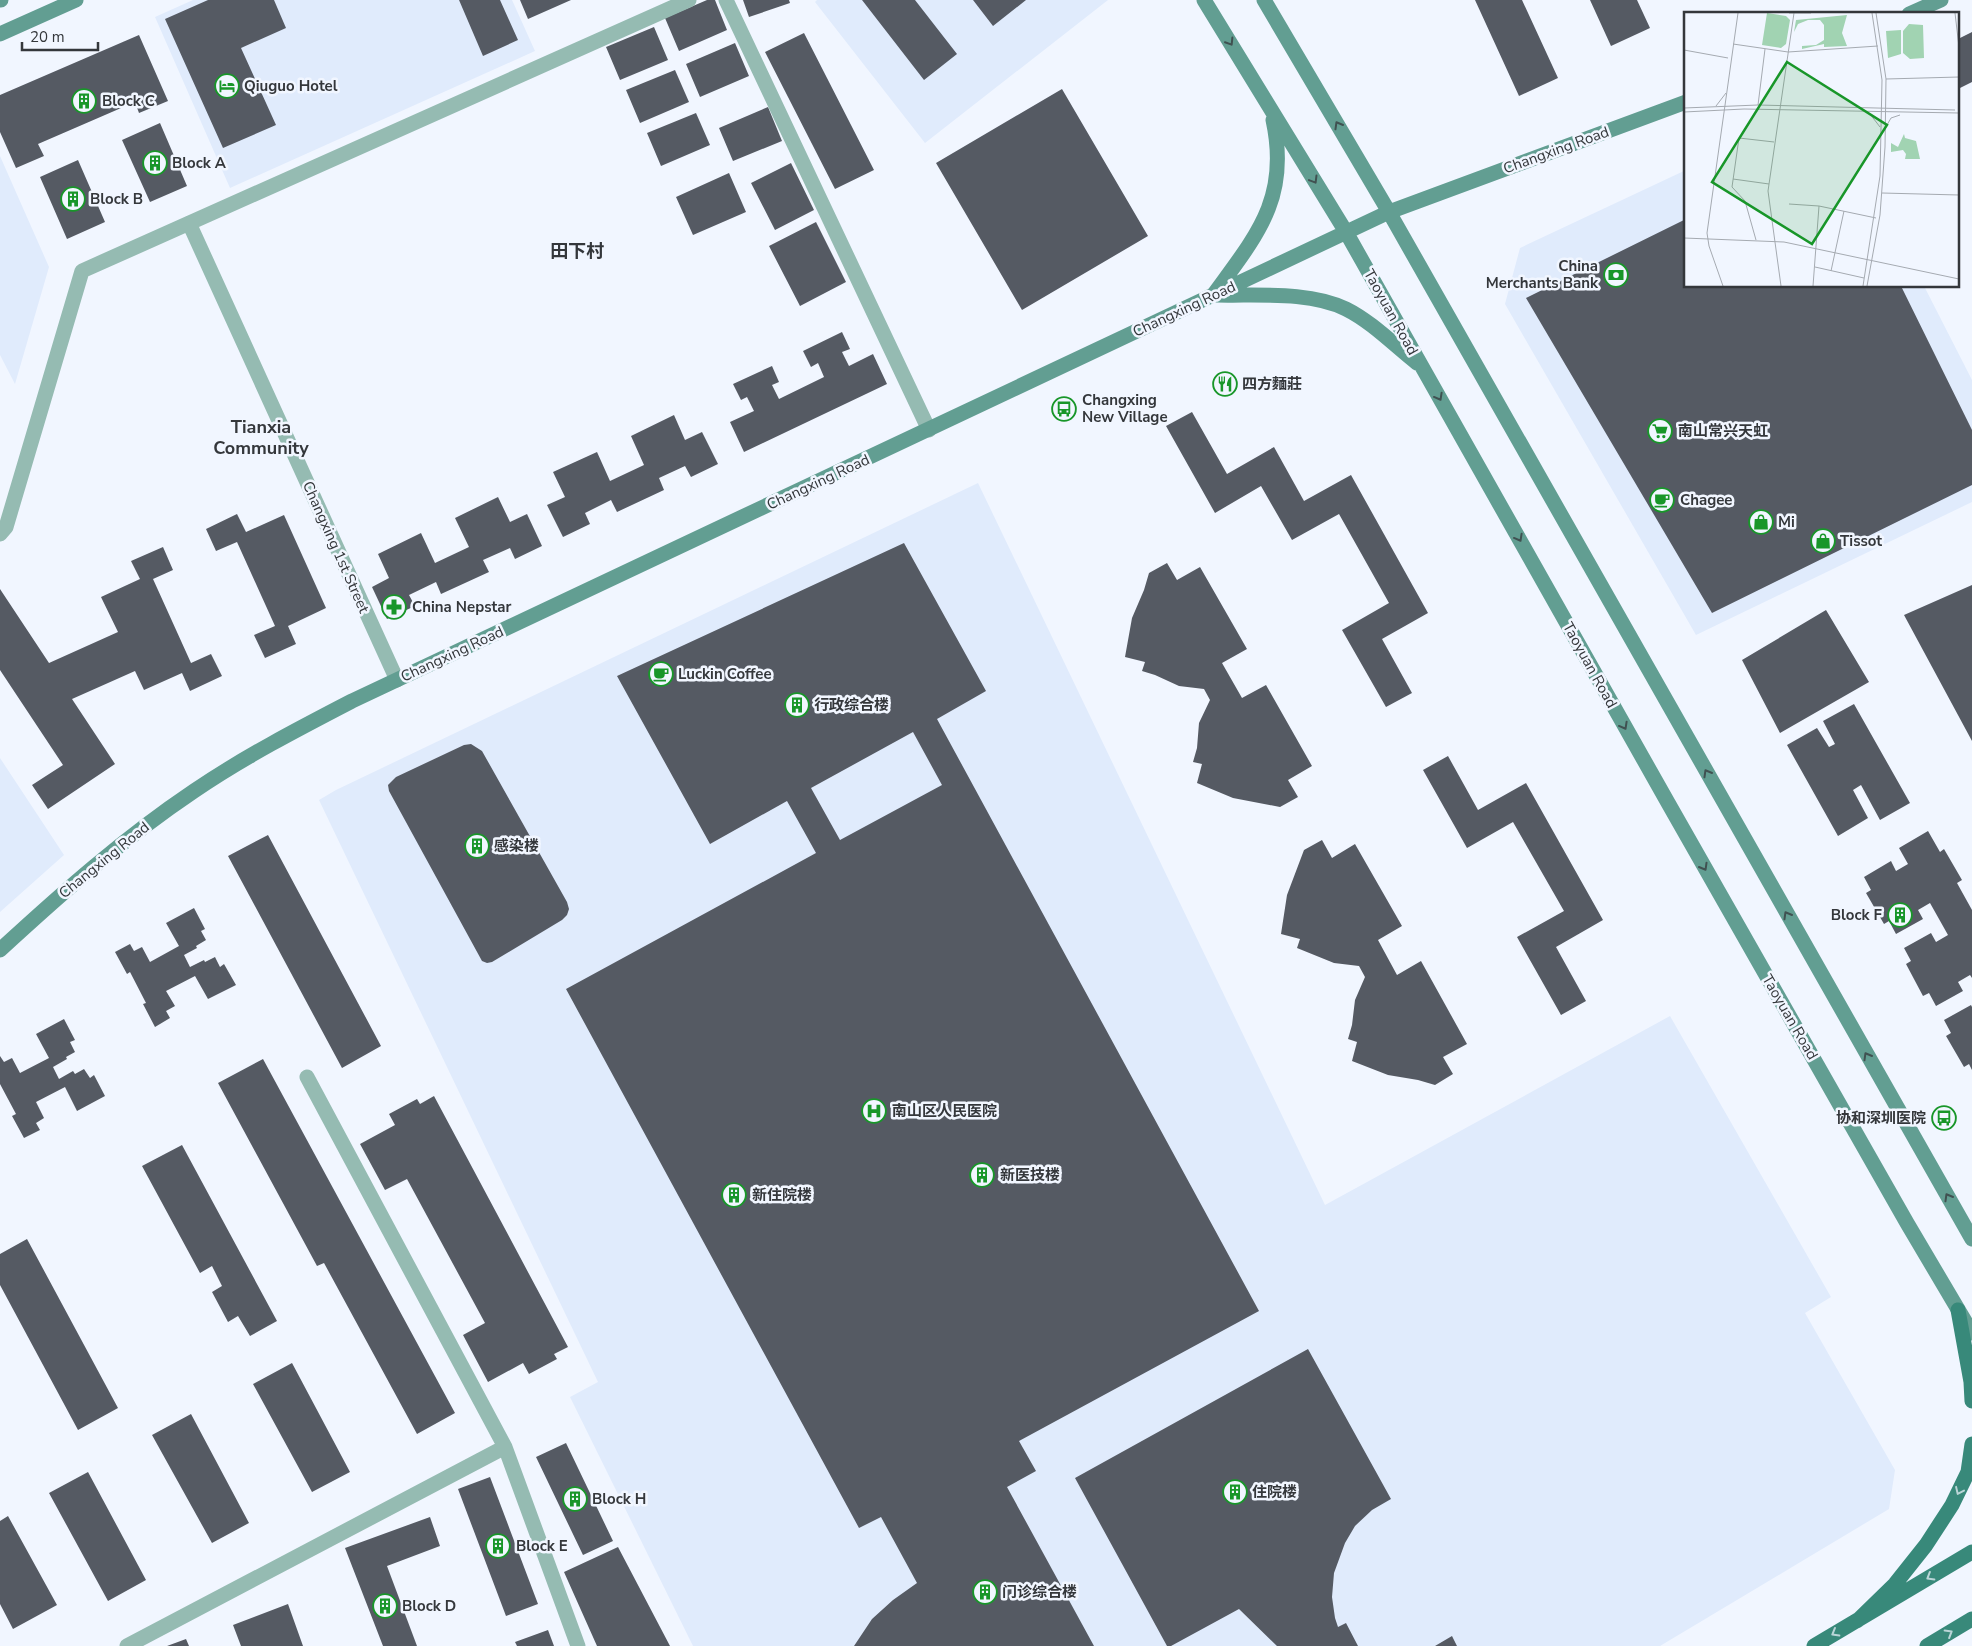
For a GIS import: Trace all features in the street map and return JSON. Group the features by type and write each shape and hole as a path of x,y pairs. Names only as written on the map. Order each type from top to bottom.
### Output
{"main road":[{"path":"0,34 76,0"},
{"name":"Taoyuan Road","path":"1204,0 1346,232 1677,819 1972,1333"},
{"path":"1264,0 1389,212 1972,1239"},
{"path":"1914,12 1941,0"},
{"path":"1213,295 1258,232 1273,196 1277,177 1278,148 1266,100"},
{"name":"Changxing Road","path":"0,950 95,865 193,792 244,759 297,729 1389,212 1684,103"},
{"path":"1213,295 1311,298 1329,303 1346,309 1362,319 1422,367"},
{"path":"1958,1310 1971,1382 1972,1401"},
{"path":"1857,1621 1895,1584 1926,1545 1952,1505 1968,1472 1972,1444"},
{"path":"1814,1646 1972,1552"},
{"path":"1927,1646 1972,1619"}],"street":[{"path":"0,534 6,527 82,271 689,0"},
{"path":"726,0 929,430"},
{"name":"Changxing 1st Street","path":"189,223 397,680"},
{"path":"307,1077 505,1447 578,1646"},
{"path":"127,1646 505,1447"}],"shaded area":[{"path":"193,0 512,0 535,51 230,188 155,17"},
{"path":"817,0 1108,0 925,143 815,2"},
{"path":"0,156 49,267 15,384 0,355"},
{"path":"1684,171 1684,288 1925,288 1972,380 1972,502 1696,635 1505,304 1520,248"},
{"name":"南山区人民医院","path":"978,483 1325,1205 1670,1016 1831,1297 1805,1313 1895,1470 1889,1509 1660,1646 693,1646 570,1397 598,1382 319,800 336,790"},
{"path":"0,758 64,855 0,912"}],"building":[{"name":"Qiuguo Hotel","path":"208,0 274,0 286,28 241,48 276,125 223,148 165,19"},
{"path":"459,0 500,0 518,40 483,56"},
{"path":"520,0 571,0 528,19"},
{"path":"707,0 715,0 727,30 679,51 665,18"},
{"path":"743,0 789,0 790,3 749,17"},
{"path":"862,0 915,0 957,54 924,80"},
{"path":"973,0 1026,0 993,26"},
{"path":"1475,0 1522,0 1558,78 1519,96"},
{"path":"1590,0 1637,0 1650,28 1611,46"},
{"path":"654,27 668,60 620,80 606,47"},
{"path":"1972,32 1972,82 1960,88 1960,38"},
{"path":"804,33 874,170 835,189 765,52"},
{"name":"Block C","path":"139,35 168,101 139,113 135,102 38,144 44,156 16,168 0,132 0,95"},
{"path":"735,43 749,76 700,97 686,64"},
{"path":"675,70 689,102 640,123 626,90"},
{"path":"1062,89 1148,236 1022,310 936,163"},
{"path":"768,107 782,141 733,161 719,128"},
{"path":"696,113 710,145 661,166 647,133"},
{"name":"Block A","path":"160,123 187,186 150,202 122,140"},
{"name":"Block B","path":"78,160 105,222 67,239 40,177"},
{"path":"791,163 814,210 775,230 751,183"},
{"path":"729,173 746,212 693,235 676,197"},
{"path":"1684,220 1684,288 1902,288 1972,430 1972,485 1712,613 1526,298"},
{"path":"816,222 846,282 800,306 769,246"},
{"path":"842,332 850,349 842,352 849,366 873,354 887,384 744,452 730,422 754,411 747,397 741,400 733,384 772,366 779,382 772,385 779,399 824,377 818,363 811,367 803,351"},
{"path":"1192,412 1227,474 1274,447 1304,501 1351,475 1428,613 1382,639 1412,693 1386,707 1342,630 1389,603 1339,514 1292,540 1261,486 1215,513 1166,426"},
{"path":"674,415 685,440 702,432 718,464 691,477 685,466 659,478 664,490 617,512 611,500 585,513 590,524 563,537 547,505 565,497 553,472 597,452 610,481 644,465 631,436"},
{"path":"498,497 510,522 527,514 542,546 515,559 510,548 483,560 489,572 441,594 436,582 409,595 415,606 387,619 372,587 389,578 378,554 421,533 435,563 469,547 455,518"},
{"path":"237,514 246,532 284,515 326,608 288,626 296,644 265,658 254,635 275,626 237,542 216,551 206,529"},
{"path":"904,543 986,691 937,719 1259,1311 1019,1441 1036,1471 1007,1487 1094,1646 854,1646 872,1619 893,1600 917,1583 881,1517 859,1528 566,989 816,853 787,801 710,844 617,676","holes":["913,732 942,785 840,840 811,788"]},
{"path":"163,547 173,570 153,579 191,663 211,654 222,676 190,691 182,673 144,690 135,671 72,699 115,764 48,809 32,785 63,765 0,670 0,589 49,663 118,632 101,597 140,579 131,561"},
{"path":"1167,563 1177,580 1200,567 1247,649 1222,663 1242,698 1266,685 1312,766 1288,780 1298,797 1280,807 1233,798 1197,783 1202,764 1193,762 1197,748 1199,723 1210,700 1204,689 1179,686 1142,671 1145,662 1125,657 1132,618 1149,573"},
{"path":"1972,585 1972,741 1904,615"},
{"path":"1826,610 1869,682 1780,733 1742,660"},
{"path":"1854,704 1910,803 1880,820 1861,785 1853,790 1868,818 1838,836 1787,745 1817,728 1829,747 1835,744 1823,721"},
{"name":"感染楼","path":"471,744 482,751 567,902 569,909 567,915 562,920 492,962 487,963 482,961 389,791 388,785 396,777 464,745"},
{"path":"1448,756 1478,810 1526,783 1603,920 1556,947 1586,1001 1561,1015 1517,937 1564,911 1513,822 1467,848 1423,770"},
{"name":"Block F","path":"1928,831 1940,852 1944,849 1962,880 1957,883 1972,910 1972,978 1970,975 1958,982 1963,991 1936,1006 1929,993 1923,996 1906,964 1911,961 1904,948 1931,933 1936,942 1948,935 1930,903 1918,910 1923,919 1896,934 1889,921 1884,924 1866,893 1871,890 1864,877 1891,861 1896,871 1908,864 1899,848"},
{"path":"268,835 381,1046 342,1068 228,856"},
{"path":"1322,840 1332,858 1355,844 1402,926 1378,940 1397,975 1421,961 1467,1044 1443,1057 1453,1074 1435,1085 1388,1075 1352,1061 1357,1042 1348,1039 1355,1000 1365,977 1359,966 1334,963 1297,948 1300,939 1281,934 1287,895 1304,850"},
{"path":"194,908 205,929 201,931 206,940 196,946 197,948 184,955 190,967 215,957 220,967 224,964 236,985 208,999 195,976 166,991 175,1006 166,1011 170,1018 155,1027 143,1004 146,1003 130,972 127,974 115,952 130,944 134,951 142,947 150,962 179,946 166,923"},
{"path":"1971,1005 1972,1070 1969,1064 1964,1067 1946,1036 1951,1033 1944,1020"},
{"path":"64,1019 75,1040 70,1042 75,1052 53,1067 59,1079 73,1071 75,1074 84,1069 90,1078 94,1075 105,1096 77,1111 65,1087 36,1102 44,1118 36,1123 40,1130 24,1138 12,1116 16,1114 0,1084 0,1056 4,1062 12,1058 20,1073 49,1058 36,1034"},
{"path":"263,1059 455,1413 417,1434 324,1263 317,1266 218,1083"},
{"path":"434,1096 568,1347 554,1354 557,1359 529,1374 523,1363 488,1382 463,1335 485,1323 407,1179 385,1190 360,1144 395,1125 389,1114 417,1099 420,1104"},
{"path":"182,1145 277,1321 250,1336 238,1316 228,1322 212,1292 222,1286 212,1266 200,1273 142,1166"},
{"path":"27,1239 118,1408 78,1430 0,1285 0,1254"},
{"name":"住院楼","path":"1308,1349 1391,1499 1372,1510 1355,1526 1345,1543 1334,1573 1332,1597 1335,1618 1338,1627 1346,1623 1358,1646 1277,1646 1239,1609 1171,1646 1167,1646 1075,1478"},
{"path":"292,1363 350,1472 312,1492 253,1384"},
{"path":"191,1414 249,1523 212,1543 152,1435"},
{"name":"Block H","path":"566,1443 613,1541 583,1555 536,1457"},
{"path":"88,1472 146,1580 108,1601 49,1493"},
{"name":"Block E","path":"490,1477 538,1604 506,1616 458,1489"},
{"path":"8,1516 57,1605 13,1629 0,1604 0,1521"},
{"name":"Block D","path":"430,1517 440,1546 387,1566 417,1646 383,1646 345,1548"},
{"path":"618,1547 670,1646 597,1646 564,1572"},
{"path":"288,1604 303,1646 241,1646 233,1625"},
{"path":"548,1630 554,1646 517,1646 515,1642"},
{"path":"1452,1636 1457,1646 1435,1646"},
{"path":"186,1639 189,1646 167,1646"}],"place":[{"name":"Qiuguo Hotel","path":"227,86"},
{"name":"Block C","path":"84,101"},
{"name":"Block A","path":"155,163"},
{"name":"Block B","path":"73,199"},
{"name":"China Merchants Bank","path":"1616,275"},
{"name":"四方麵莊","path":"1225,384"},
{"name":"Changxing New Village","path":"1064,409"},
{"name":"南山常兴天虹","path":"1660,431"},
{"name":"Chagee","path":"1662,500"},
{"name":"Mi","path":"1761,522"},
{"name":"Tissot","path":"1823,541"},
{"name":"China Nepstar","path":"394,607"},
{"name":"Luckin Coffee","path":"661,674"},
{"name":"行政综合楼","path":"797,705"},
{"name":"感染楼","path":"477,846"},
{"name":"Block F","path":"1900,915"},
{"name":"南山区人民医院","path":"874,1111"},
{"name":"协和深圳医院","path":"1944,1118"},
{"name":"新医技楼","path":"982,1175"},
{"name":"新住院楼","path":"734,1195"},
{"name":"住院楼","path":"1235,1492"},
{"name":"Block H","path":"575,1499"},
{"name":"Block E","path":"498,1546"},
{"name":"门诊综合楼","path":"985,1592"},
{"name":"Block D","path":"385,1606"}],"district":[{"name":"田下村","path":"577,251"},
{"name":"Tianxia Community","path":"261,437"}]}
